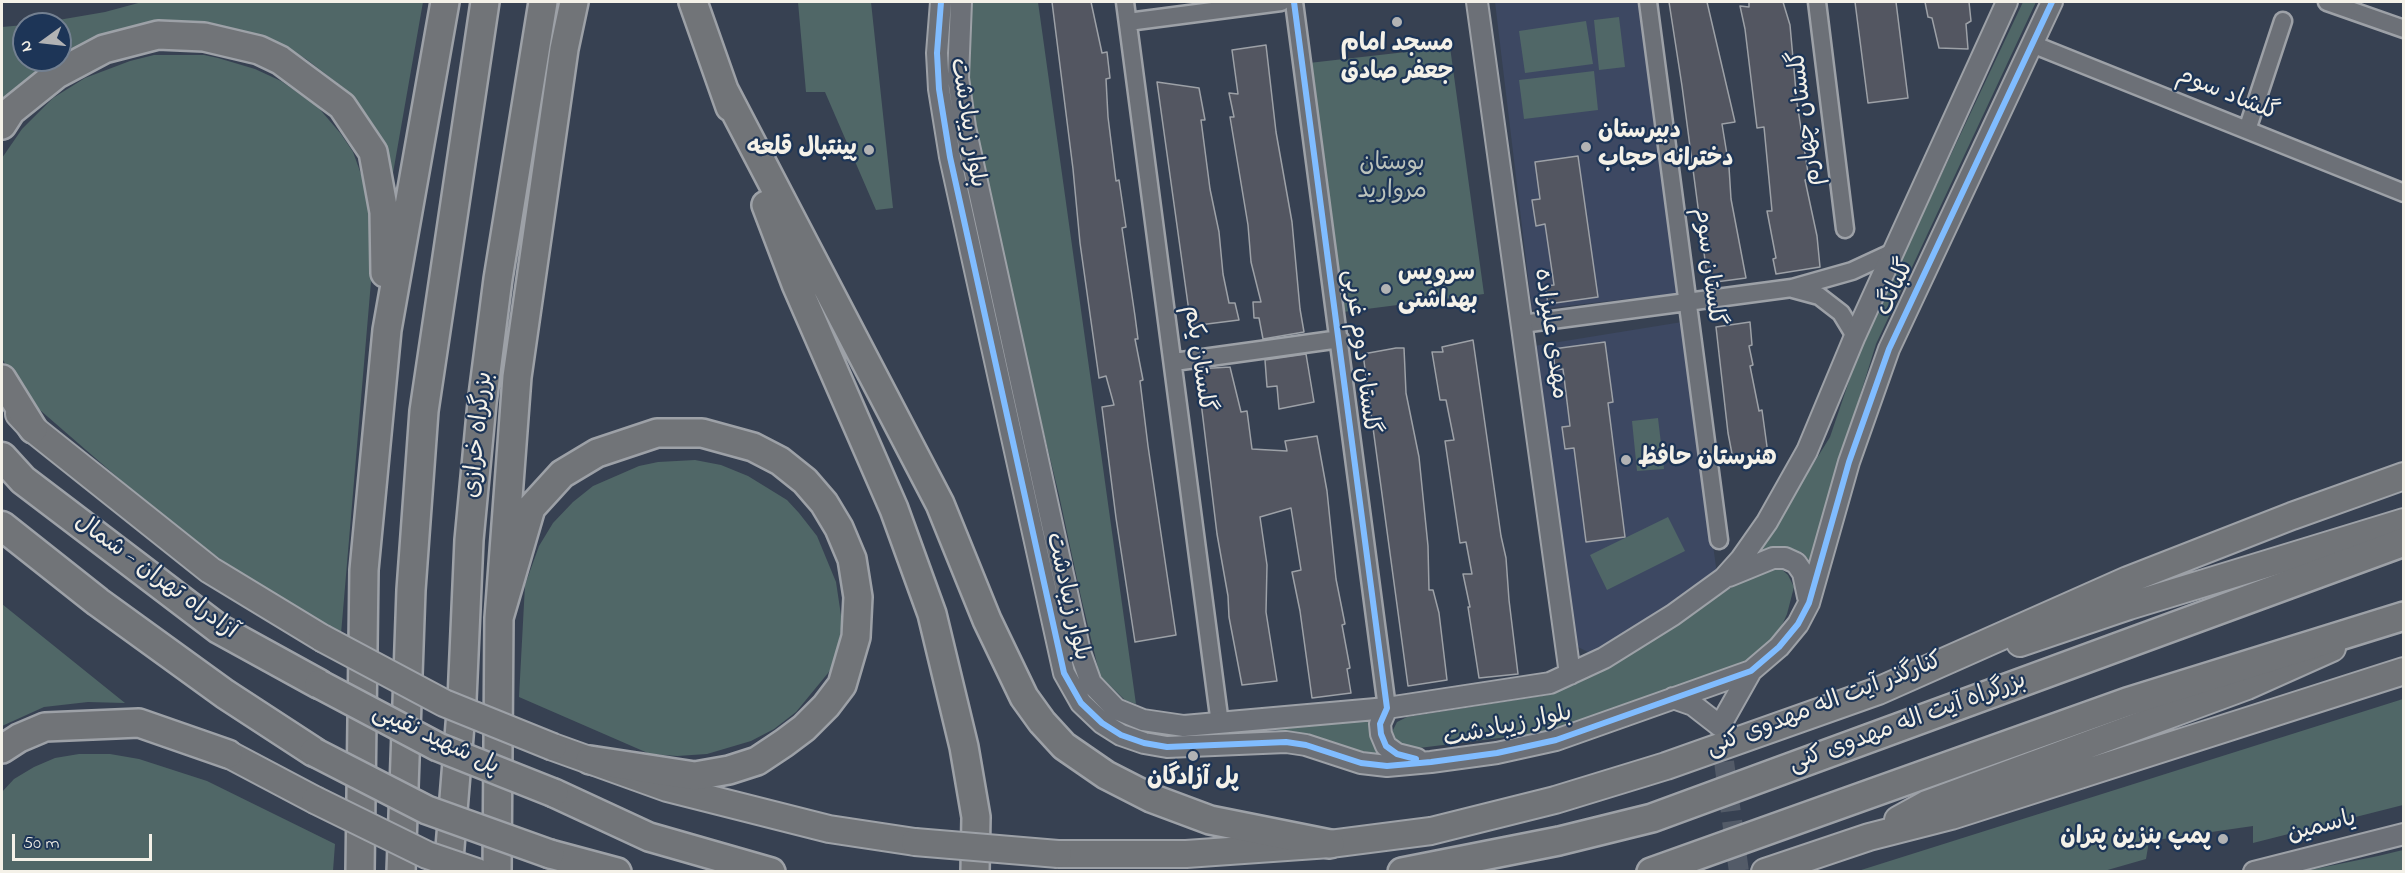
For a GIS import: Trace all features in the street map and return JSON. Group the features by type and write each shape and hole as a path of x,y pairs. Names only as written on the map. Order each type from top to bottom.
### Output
{"highway":[{"path":"360,872 364,570 387,330 445,2"},
{"path":"401,872 411,590 424,411 485,2"},
{"name":"بزرگراه خرازی","path":"448,872 462,700 469,540 482,403 500,268 543,2"},
{"path":"497,872 499,618 517,377 564,50 574,2"},
{"path":"693,2 796,284 894,509 932,614 964,747 975,817 975,872"},
{"path":"2,125 12,111 57,74 104,49 158,34 204,37 235,43 280,60 342,106 373,152 384,212 387,330"},
{"path":"724,90 842,321 940,504 991,629 1024,697 1042,722 1072,752 1106,775 1151,798 1210,820 1330,844"},
{"path":"2,379 33,429"},
{"path":"499,618 531,508 562,474 597,453 616,446 657,433 702,433 728,439 753,447 780,461 805,481 824,503 839,528 852,559 858,597 856,637 842,684 826,706 804,728 757,761 729,770 695,776 590,760"},
{"name":"آزادراه تهران - شمال","path":"2,457 23,480 219,629 319,684"},
{"path":"2,526 116,615 225,694 314,752 427,810 550,854 617,872"},
{"name":"بزرگراه آیت اله مهدوی کنی","path":"1402,872 1559,841 1652,818 2403,542"},
{"path":"1651,872 2127,702 2403,616"},
{"name":"پل شهید نقیبی","path":"319,684 438,747 554,793 649,837 771,872"},
{"path":"2,749 19,738 45,727 139,723 228,754"}],"main road":[{"name":"پل شهید نقیبی","path":"2,396 33,429 210,570 322,638 444,703 553,747 679,791 830,829 915,842"},
{"name":"کنارگذر آیت اله مهدوی کنی","path":"915,842 1058,854 1186,854 1330,844 1431,831 1555,800 1666,766 1878,691 2128,580 2292,516 2403,476"},
{"path":"1878,691 2129,606 2403,522"},
{"path":"1869,837 1927,804 2247,686 2403,616"},
{"path":"1765,872 1869,837 1951,816 2403,671"},
{"path":"228,754 427,855 477,872"}],"street":[{"name":"بلوار زیبادشت","path":"941,2 937,53 939,89 950,157 1064,673 1081,703 1102,723 1121,735 1144,743 1177,747 1286,742 1306,745 1361,763 1388,765 1431,762 1497,753 1556,740 1751,671 1779,647 1798,624 1809,603"},
{"name":"بلوار زیبادشت","path":"961,2 958,78 965,127 1080,652 1091,683 1116,709 1153,722 1184,726 1220,724 1387,708 1540,685 1604,658 1673,615 1724,578"},
{"name":"گلستان یکم","path":"1125,2 1220,724"},
{"path":"1128,22 1281,2"},
{"name":"گلستان دوم غربی","path":"1294,2 1387,708"},
{"name":"مهدی علیزاده","path":"1477,2 1570,674"},
{"name":"گلستان سوم","path":"1648,2 1719,540"},
{"name":"گلستان چهارم","path":"1817,2 1845,229"},
{"name":"گلبانگ","path":"1724,578 1741,559 1767,522 1807,451 1855,336 2007,2"},
{"name":"گلبانگ","path":"1809,603 1849,462 1889,349 2052,2"},
{"path":"2327,2 2403,29"},
{"path":"2247,130 2283,21"},
{"name":"گلشاد سوم","path":"2032,44 2403,193"},
{"path":"1522,324 1792,288 1852,271 1893,252"},
{"path":"1792,288 1819,296 1841,313 1855,336"},
{"path":"1173,362 1340,339"},
{"path":"1724,578 1773,558 1785,558 1796,563 1803,573 1809,603"},
{"path":"1673,698 1693,705 1720,726 1751,671"},
{"path":"1387,708 1380,724 1386,746 1397,754 1431,762"},
{"name":"یاسمین","path":"2254,872 2403,834"}],"shaded area":[{"name":"دبیرستان دخترانه حجاب","path":"1495,2 1640,2 1679,293 1532,310"},
{"name":"هنرستان حافظ","path":"1682,322 1717,574 1601,651 1590,653 1576,646 1534,346"}],"green space":[{"path":"142,2 423,2 393,173 383,142 345,89 306,59 274,41 204,22 177,21 140,26 111,34 72,49 72,18"},
{"name":"پینتبال قلعه","path":"798,2 871,2 893,208 876,210 825,92 806,92"},
{"path":"968,2 1038,2 1136,704 1125,700 1100,676 1081,597 1059,495 973,142 963,82"},
{"path":"2023,2 2036,2 1876,344 1831,489 1812,564 1803,553 1791,548 1780,546 1759,552 1830,437 1862,343"},
{"path":"1619,17 1625,67 1599,70 1594,20"},
{"path":"1586,21 1593,64 1525,73 1519,31"},
{"path":"12,26 12,72 37,72 2,101 2,27"},
{"name":"بوستان مروارید","path":"1450,47 1484,294 1335,313 1300,64"},
{"path":"154,55 204,55 255,69 281,81 317,106 341,134 353,152 366,188 373,219 373,258 341,634 272,596 169,522 33,404 11,375 2,358 2,158 22,129 53,98 85,78 130,61"},
{"path":"1594,71 1598,110 1524,119 1519,80"},
{"path":"1658,418 1664,469 1637,471 1632,421"},
{"path":"695,460 721,465 748,476 787,500 799,513 817,536 836,582 842,622 839,642 833,667 796,712 774,729 751,741 707,754 677,756 650,754 519,697 525,585 539,546 553,523 573,502 593,486 639,466 658,462"},
{"path":"1668,517 1685,551 1607,590 1590,555"},
{"path":"1778,566 1788,575 1794,587 1787,614 1778,634 1767,647 1740,666 1555,731 1411,749 1396,744 1391,734 1397,722 1407,717 1554,694 1677,623 1762,570"},
{"path":"2,604 125,703 88,702 44,707 2,726"},
{"path":"2403,699 2403,805 2253,843 2253,826 2149,841 2146,859 2104,871 1858,871"},
{"path":"1378,714 1375,746 1382,756 1268,728"},
{"path":"79,754 110,754 139,759 207,781 335,844 333,871 2,871 2,792 14,779 34,767 55,758"},
{"path":"2403,850 2403,871 2305,871 2378,856"}],"building":[{"path":"1052,2 1091,2 1102,53 1107,52 1110,78 1106,79 1108,117 1116,181 1119,180 1126,227 1122,228 1138,339 1135,339 1143,380 1140,381 1176,635 1135,642 1102,407 1114,405 1106,376 1099,378 1080,243"},
{"path":"1669,2 1707,2 1735,122 1722,124 1729,167 1731,199 1746,278 1708,283"},
{"path":"1749,2 1783,2 1790,25 1797,103 1809,179 1805,180 1817,236 1820,267 1776,274 1773,259 1776,258 1767,211 1772,211 1764,127 1757,128 1740,6 1749,7"},
{"path":"1855,2 1896,2 1908,98 1868,103"},
{"path":"1925,2 1969,2 1971,21 1966,24 1968,49 1939,48 1932,18 1928,17"},
{"path":"1266,45 1276,132 1292,222 1304,332 1263,339 1259,318 1254,318 1253,302 1261,302 1251,262 1248,225 1230,117 1234,117 1229,93 1238,94 1232,50"},
{"path":"1157,82 1199,88 1205,120 1201,120 1210,189 1219,232 1223,274 1229,303 1235,303 1239,320 1191,326"},
{"path":"1578,156 1598,297 1548,304 1545,286 1554,285 1545,224 1536,226 1532,200 1540,199 1535,162"},
{"path":"1750,322 1752,345 1749,346 1753,365 1750,366 1759,411 1762,410 1768,454 1733,459 1716,327"},
{"path":"1473,340 1506,558 1518,674 1479,678 1468,607 1470,607 1463,574 1472,574 1466,542 1460,543 1445,441 1454,440 1446,400 1440,400 1432,352 1443,352 1442,347"},
{"path":"1605,342 1613,402 1608,403 1625,537 1586,542 1574,448 1565,449 1562,427 1570,426 1563,369 1555,370 1553,349"},
{"path":"1404,348 1406,393 1419,457 1428,546 1429,590 1433,590 1439,613 1447,680 1408,686 1363,354"},
{"path":"1306,354 1314,402 1279,409 1277,386 1267,387 1265,360"},
{"path":"1230,367 1241,412 1247,411 1252,449 1287,451 1285,441 1317,436 1327,491 1336,579 1345,624 1342,625 1350,668 1347,669 1351,693 1312,698 1292,572 1301,570 1291,508 1260,517 1267,565 1266,612 1277,681 1242,685 1217,534 1197,369"}],"tunnel":[{"path":"1720,732 1739,872"}],"cycle path":[{"path":"941,2 937,53 939,89 950,157 1064,673 1081,703 1102,723 1121,735 1144,743 1167,747 1286,742 1306,745 1361,763 1387,766 1497,753 1556,740 1751,671 1779,647 1798,624 1809,603 1849,462 1889,349 2052,2"},
{"path":"1294,2 1387,708 1380,724 1381,734 1386,746 1397,754 1416,759"}],"place":[{"name":"مسجد امام جعفر صادق","path":"1397,22"},
{"name":"دبیرستان دخترانه حجاب","path":"1586,147"},
{"name":"پینتبال قلعه","path":"869,150"},
{"name":"سرویس بهداشتی","path":"1386,289"},
{"name":"هنرستان حافظ","path":"1626,460"},
{"name":"پل آزادگان","path":"1193,756"},
{"name":"پمپ بنزین پتران","path":"2223,839"}]}
